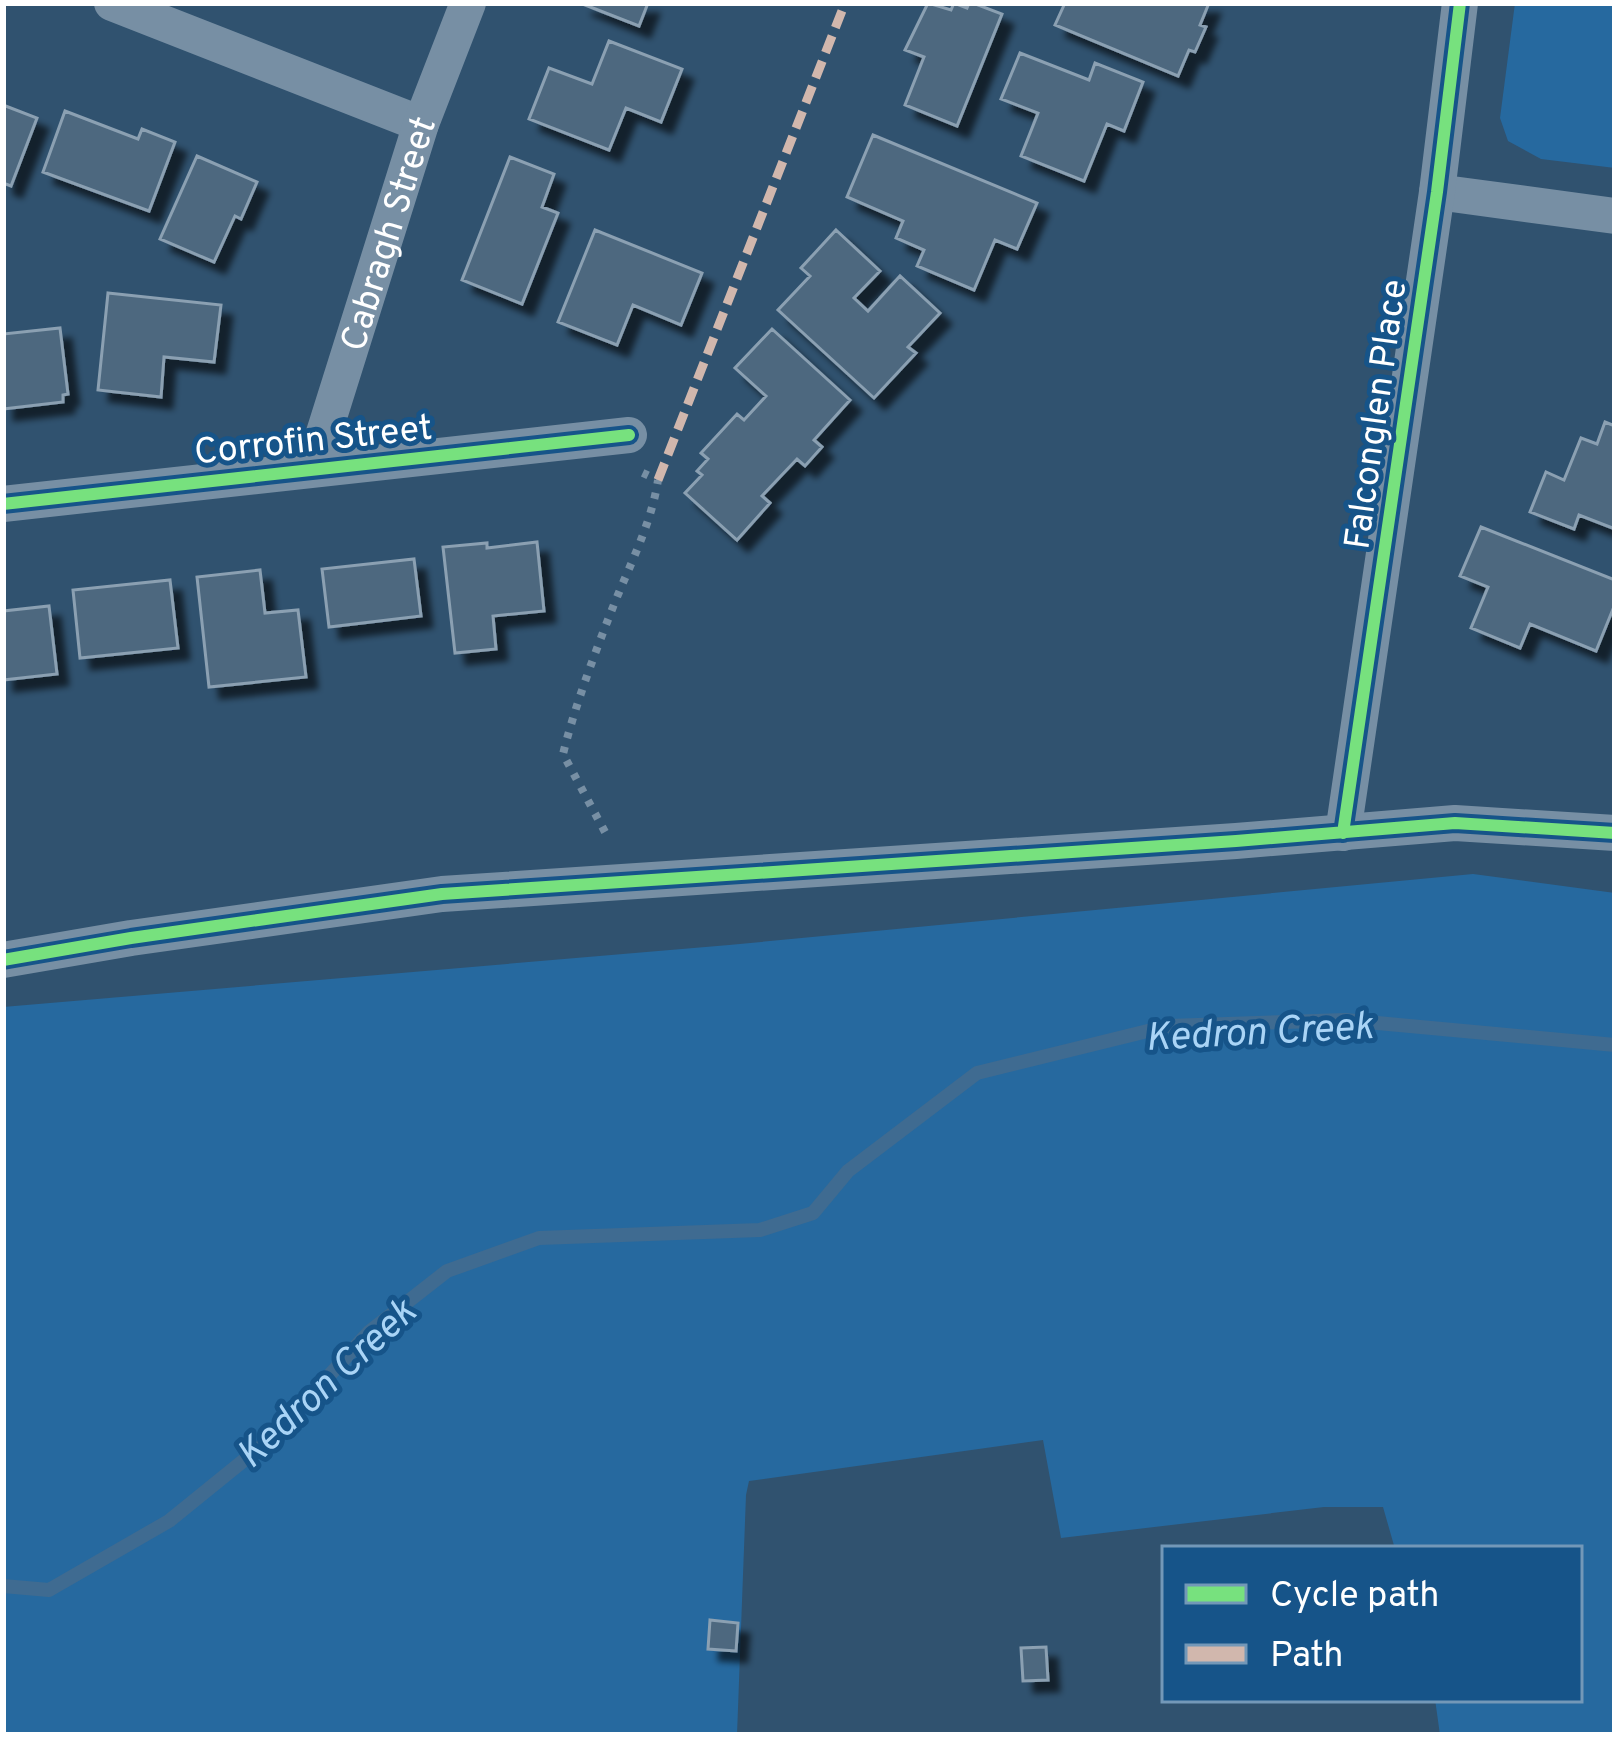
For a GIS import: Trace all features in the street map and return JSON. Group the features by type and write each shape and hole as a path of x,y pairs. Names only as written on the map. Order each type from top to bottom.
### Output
{"street":[{"path":"112,3 421,124"},
{"name":"Cabragh Street","path":"313,468 421,124 468,3"},
{"name":"Falconglen Place","path":"1343,832 1437,192 1460,3"},
{"path":"1437,192 1615,216"},
{"name":"Corrofin Street","path":"3,504 629,435"},
{"path":"3,960 442,893 1455,823 1615,833"}],"path":[{"path":"605,832 563,754 610,613 654,508 658,480 630,466 629,435"}],"shaded area":[{"path":"1515,3 1615,3 1615,168 1541,159 1508,141 1500,118"},
{"path":"1473,874 1615,893 1615,1735 1440,1735 1435,1702 1582,1702 1582,1546 1394,1546 1383,1507 1324,1507 1061,1538 1043,1440 749,1481 737,1735 3,1735 3,1007 729,945"}],"building":[{"path":"580,3 648,3 639,26"},
{"path":"928,3 951,10 954,3 967,8 973,3 1002,14 957,126 905,105 924,57 905,50"},
{"path":"1065,3 1209,3 1200,25 1206,27 1178,76 1055,25"},
{"path":"609,41 682,69 661,122 626,108 609,150 529,119 549,68 592,84"},
{"path":"1020,53 1089,80 1095,63 1143,82 1124,131 1107,124 1084,181 1021,156 1038,113 1001,99"},
{"path":"3,105 37,118 11,186 3,183"},
{"path":"65,111 138,139 142,129 175,142 149,211 43,172"},
{"path":"873,135 1037,203 1017,249 995,240 974,290 917,266 924,250 896,238 903,221 847,197"},
{"path":"197,156 257,182 214,262 160,239"},
{"path":"510,157 554,174 542,207 558,213 522,304 462,280"},
{"path":"595,230 702,273 681,325 633,305 617,345 558,322"},
{"path":"836,230 880,271 854,298 868,311 900,276 940,313 908,347 916,353 874,398 778,310 810,276 801,268"},
{"path":"108,293 221,305 214,362 164,357 161,397 98,390"},
{"path":"60,328 68,394 63,395 63,402 3,409 3,334"},
{"path":"772,329 850,400 814,440 822,447 805,466 797,459 762,496 770,503 737,540 685,493 702,475 697,471 708,459 701,453 737,414 744,420 766,396 735,368"},
{"path":"1605,422 1615,426 1615,529 1579,515 1574,529 1530,512 1546,472 1564,480 1581,438 1597,444"},
{"path":"1481,527 1615,580 1615,604 1596,651 1530,624 1520,648 1471,628 1488,587 1460,576"},
{"path":"537,542 544,611 493,616 496,649 455,653 443,547"},
{"path":"414,559 421,616 329,627 322,569"},
{"path":"260,570 265,613 298,610 306,677 209,687 197,577"},
{"path":"170,580 178,648 80,658 73,590"},
{"path":"49,606 57,674 3,680 3,611"},
{"path":"710,1620 738,1623 736,1651 708,1649"},
{"path":"1046,1647 1048,1680 1023,1681 1021,1648"}],"waterway":[{"name":"Kedron Creek","path":"3,1586 49,1590 169,1521 274,1436 369,1332 447,1271 539,1238 760,1230 813,1213 848,1171 977,1073 1168,1026 1345,1020 1615,1045"}],"marked path":[{"path":"658,480 845,3"}],"cycle path":[{"path":"1343,833 1437,192 1460,3"},
{"path":"3,504 629,435"},
{"path":"3,960 442,894 1455,823 1615,833"}]}
